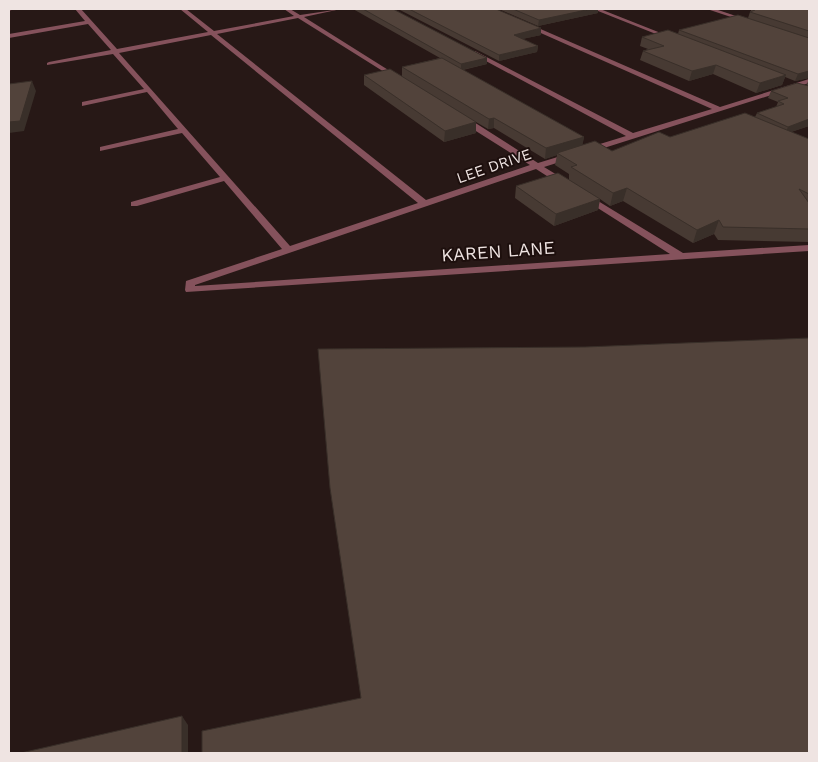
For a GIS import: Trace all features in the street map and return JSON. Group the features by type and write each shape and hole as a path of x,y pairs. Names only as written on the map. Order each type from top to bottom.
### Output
{"street":[{"path":"78,9 289,251"},
{"path":"183,9 425,204"},
{"path":"287,9 406,83"},
{"path":"49,64 338,9"},
{"path":"596,9 677,40"},
{"path":"710,9 755,24"},
{"path":"518,21 719,109"},
{"path":"9,36 90,22"},
{"path":"467,50 632,136"},
{"name":"LEE DRIVE","path":"190,286 537,166 719,109 790,84 809,81"},
{"path":"790,84 809,91"},
{"path":"85,104 148,90"},
{"path":"455,114 680,256"},
{"path":"103,149 183,130"},
{"path":"134,204 226,178"},
{"name":"KAREN LANE","path":"190,286 809,248"}],"building":[{"path":"363,9 393,9 487,58 461,64"},
{"path":"409,9 496,9 541,28 514,35 538,46 499,55"},
{"path":"513,9 591,9 539,20"},
{"path":"754,9 809,9 809,31 750,12"},
{"path":"738,15 809,38 809,71 798,74 679,30"},
{"path":"668,30 786,75 760,83 716,65 692,71 643,51 664,46 642,37"},
{"path":"442,58 584,137 546,148 494,118 489,119 402,67"},
{"path":"390,69 476,122 445,131 364,75"},
{"path":"32,81 20,121 9,122 9,84"},
{"path":"797,83 809,86 809,119 788,127 757,113 784,104 778,101 788,98 771,91"},
{"path":"745,113 809,139 809,194 799,189 809,203 809,229 723,227 719,220 697,230 627,188 613,193 571,167 577,165 557,153 595,141 612,151 659,132 670,137"},
{"path":"558,173 600,199 556,214 516,186"},
{"path":"809,338 809,753 202,753 202,731 361,698 330,488 318,349 585,347"},
{"path":"182,716 182,753 21,753"}]}
